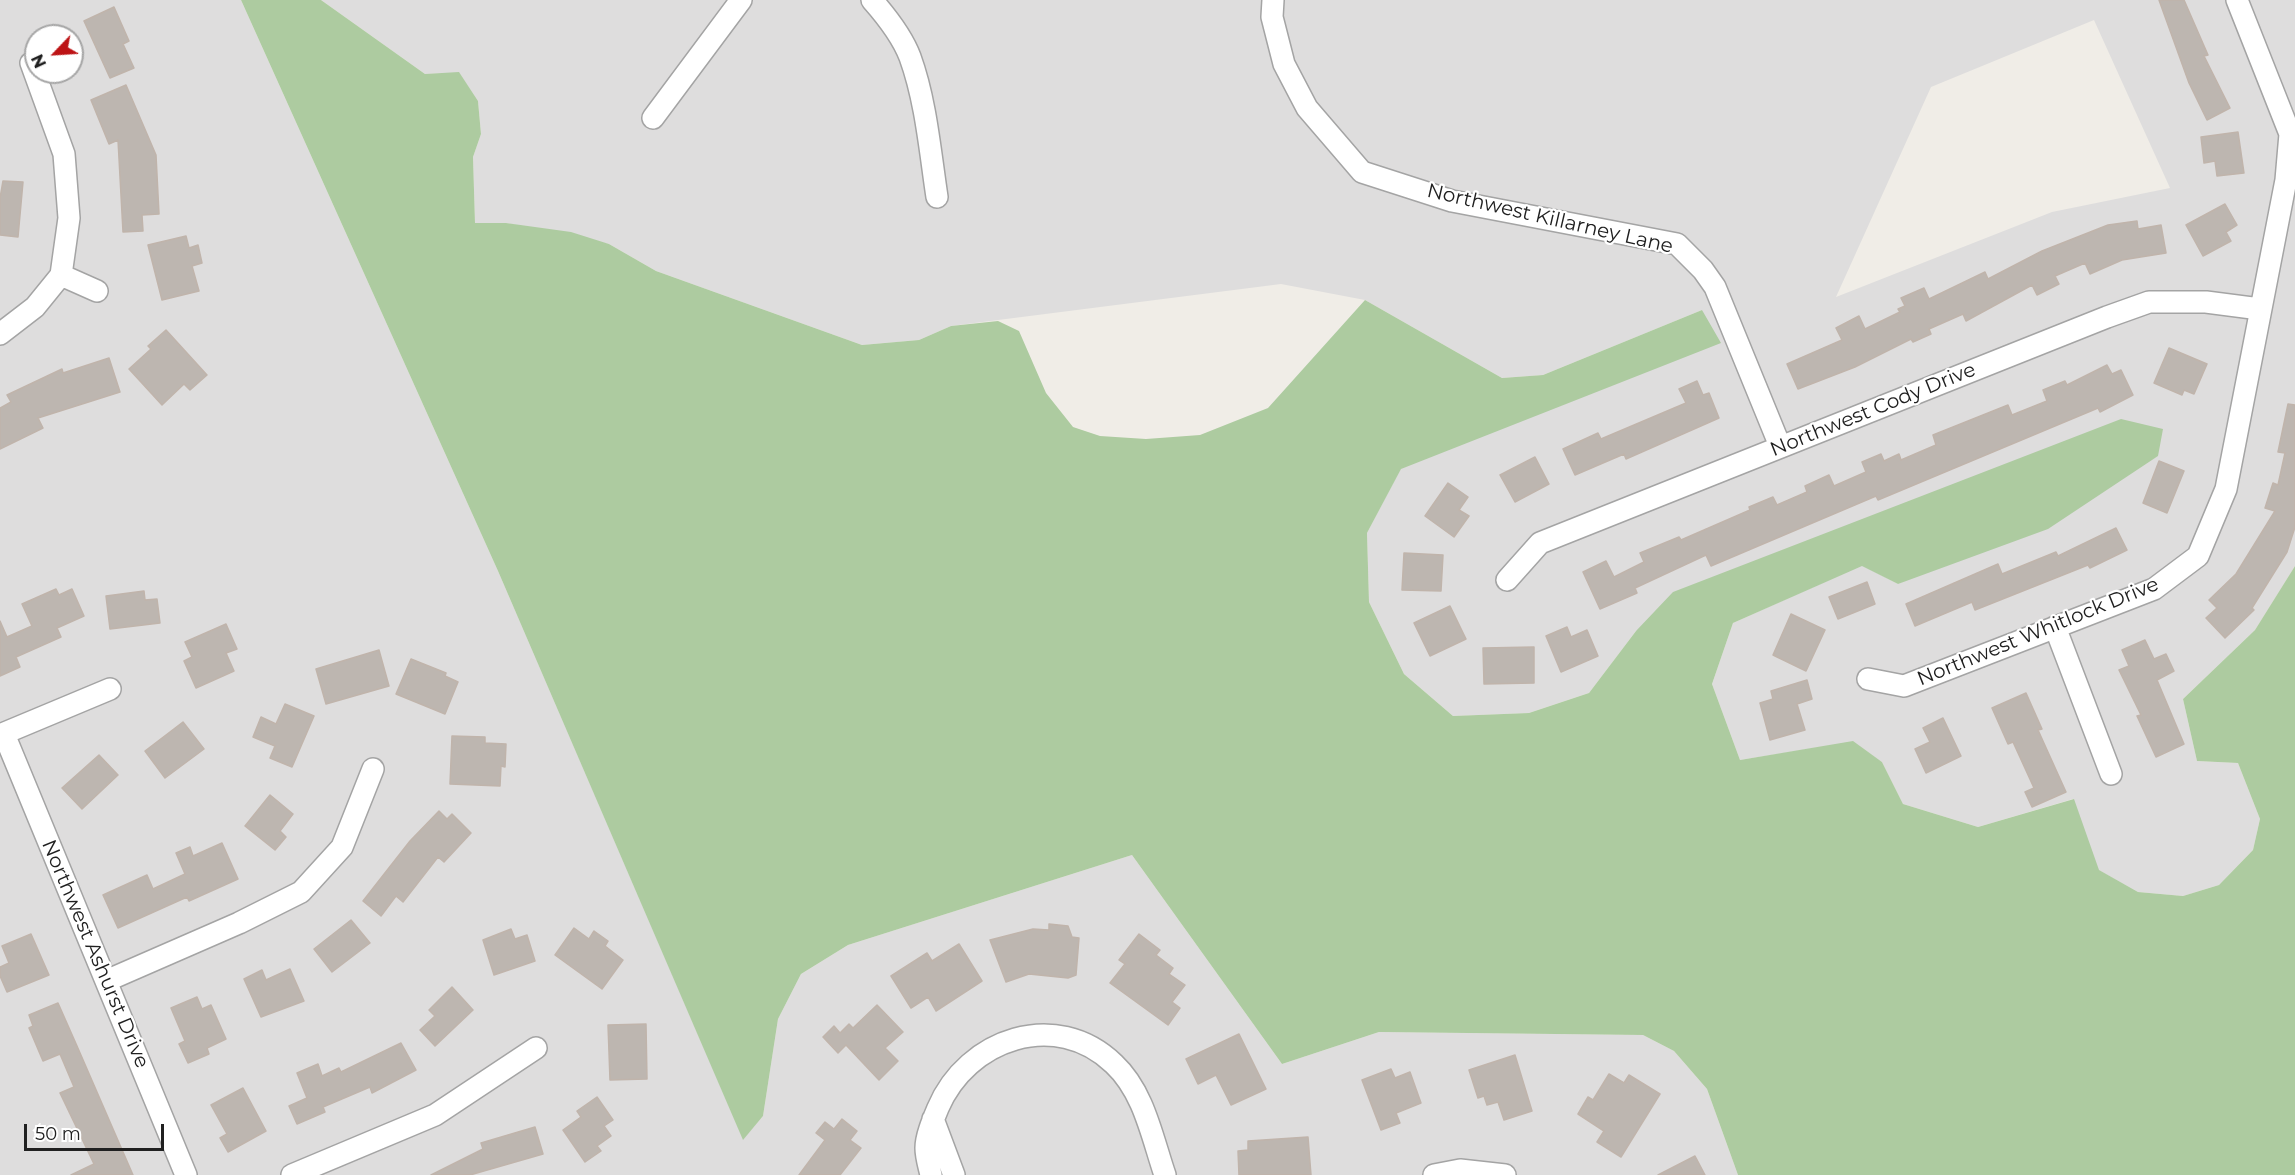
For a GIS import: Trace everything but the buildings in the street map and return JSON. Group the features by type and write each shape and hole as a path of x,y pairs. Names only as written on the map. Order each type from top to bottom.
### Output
{"street":[{"path":"653,118 741,0"},
{"path":"872,0 890,20 910,57 925,119 937,197"},
{"name":"Northwest Killarney Lane","path":"1273,0 1272,17 1288,73 1307,108 1362,172 1452,201 1677,244 1703,270 1714,287 1780,446"},
{"name":"Northwest Whitlock Drive","path":"1868,679 1904,686 2154,589 2198,556 2226,489 2286,180 2290,134 2236,0"},
{"path":"0,334 35,307 61,275 69,218 64,154 39,84"},
{"path":"61,275 97,291"},
{"name":"Northwest Cody Drive","path":"1507,580 1540,543 1780,446 2149,302 2206,302 2260,309"},
{"path":"2055,627 2111,774"},
{"path":"2,734 110,689"},
{"name":"Northwest Ashurst Drive","path":"2,734 186,1175"},
{"path":"106,981 239,923 300,892 342,847 373,769"},
{"path":"931,1175 926,1146 933,1119 943,1096 957,1076 983,1052 1000,1042 1021,1036 1060,1036 1098,1051 1114,1064 1131,1084 1141,1104 1165,1175"},
{"path":"291,1175 435,1115 536,1048"},
{"path":"933,1119 954,1175"},
{"path":"1434,1175 1460,1170 1505,1175"}],"shaded area":[{"path":"0,0 241,0 498,571 743,1139 763,1116 778,1019 801,974 848,945 1132,855 1282,1064 1379,1032 1643,1035 1674,1051 1707,1089 1738,1175 0,1175"},
{"path":"321,0 2295,0 2295,566 2255,630 2183,699 2197,761 2238,763 2260,819 2253,850 2219,885 2183,896 2138,892 2098,870 2073,799 1978,827 1903,804 1882,762 1853,742 1740,760 1712,684 1733,623 1862,565 1898,584 2158,456 1636,631 1589,693 1529,713 1453,716 1404,674 1369,602 1367,533 1401,468 1708,347 1702,310 1543,375 1502,378 1365,300 1281,284 951,326 919,340 862,345 656,271 609,244 506,223 475,223 473,157 481,134 478,101 459,73 425,74","holes":["2094,20 2170,188 2052,212 1836,297 1931,87"]}],"green space":[{"path":"241,0 321,0 425,74 459,72 478,101 481,134 473,157 475,223 506,223 571,232 609,244 656,271 862,345 919,340 951,326 998,321 1019,331 1046,393 1073,427 1100,436 1146,439 1200,435 1268,408 1365,300 1502,378 1543,375 1702,310 1721,343 1401,469 1367,533 1369,602 1404,674 1453,716 1529,713 1589,693 1636,631 1673,592 2121,419 2163,429 2158,456 2048,529 1898,584 1862,566 1733,623 1712,684 1740,760 1853,741 1882,762 1903,804 1978,827 2074,799 2099,870 2138,892 2183,896 2219,885 2253,850 2260,819 2238,763 2197,761 2183,699 2255,630 2295,566 2295,1175 1738,1175 1707,1089 1674,1051 1643,1035 1379,1032 1282,1064 1132,855 848,945 801,974 778,1019 763,1116 743,1140 498,571"}]}
